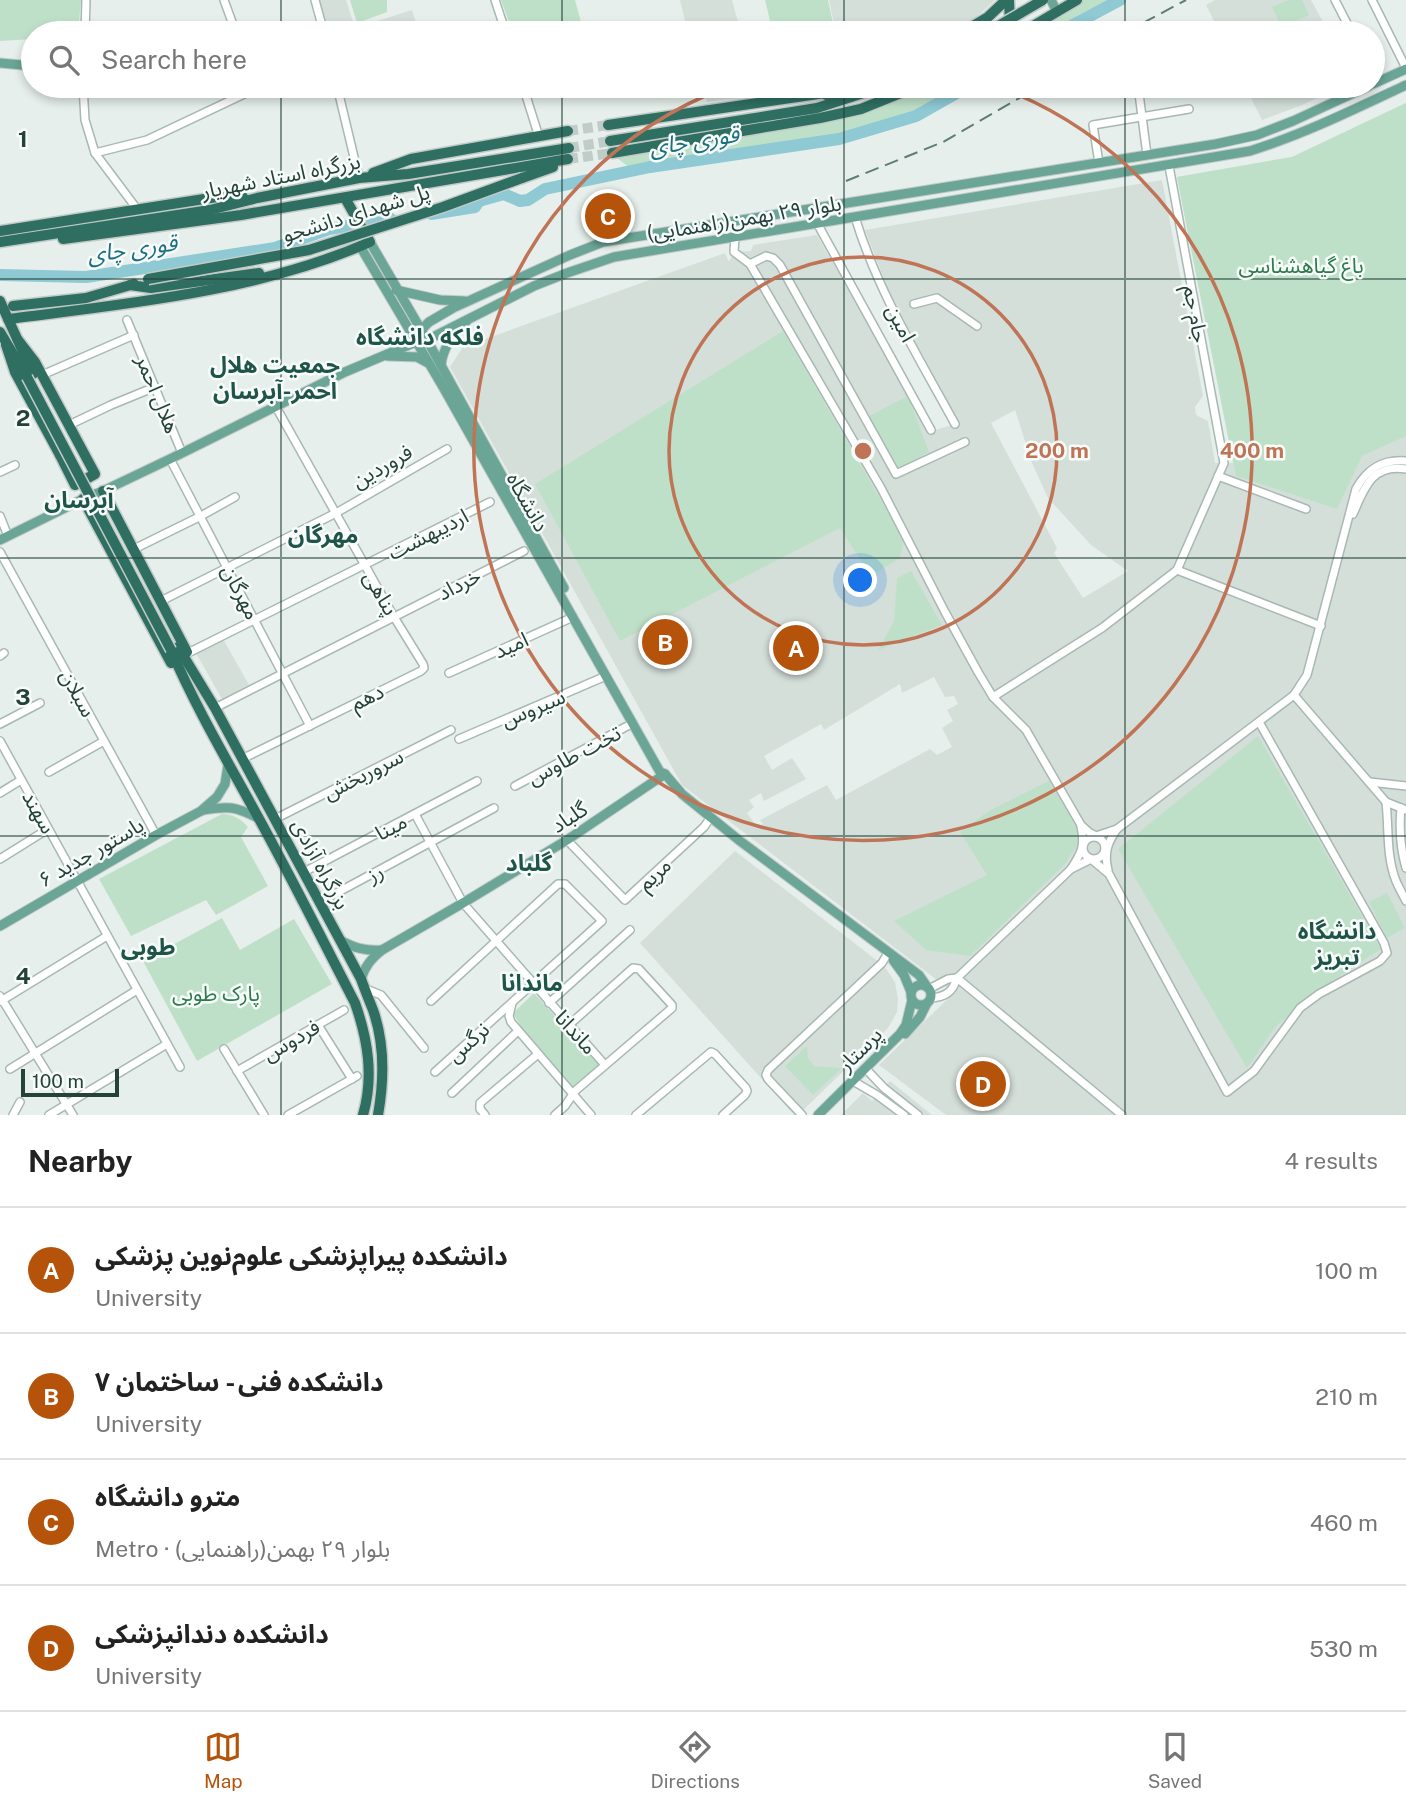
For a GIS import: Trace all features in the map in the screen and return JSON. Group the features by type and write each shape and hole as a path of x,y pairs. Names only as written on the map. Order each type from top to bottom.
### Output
{"highway":[{"path":"988,21 1007,0"},
{"path":"1007,0 1010,21"},
{"path":"999,21 1043,0"},
{"path":"1042,21 1077,0"},
{"path":"608,125 791,98"},
{"path":"779,114 818,98"},
{"path":"610,141 817,108 848,98"},
{"path":"612,153 820,118 861,109 888,98"},
{"path":"359,178 411,159 568,131"},
{"path":"30,238 68,239 242,215 345,198 568,154"},
{"name":"بزرگراه استاد شهریار","path":"0,242 210,209 359,178 568,154"},
{"name":"پل شهدای دانشجو","path":"13,306 86,298 148,279 309,250 443,207 556,166 568,154"},
{"path":"0,231 216,197 257,198"},
{"path":"8,319 160,298 251,281 302,267 365,244 345,198"},
{"path":"130,285 151,288 302,267"},
{"path":"0,301 34,375 179,650"},
{"path":"0,332 15,372 75,485 95,474 69,425 34,375 6,345"},
{"path":"60,456 70,460 80,454 80,447"},
{"path":"103,491 161,601 179,650"},
{"path":"83,499 164,652 186,684"},
{"path":"120,569 121,562 127,556 136,554"},
{"name":"بزرگراه آزادی","path":"179,650 215,708 362,983 374,1012 380,1037 383,1065 378,1115"},
{"name":"بزرگراه آزادی","path":"179,650 186,684 331,956 359,1014 369,1054 369,1078 363,1115"},
{"path":"331,956 339,956 342,945"},
{"path":"337,969 342,964 351,962"}],"main road":[{"path":"1051,0 1057,12"},
{"path":"0,63 21,64"},
{"name":"بلوار ٢٩ بهمن(راهنمایی)","path":"1385,77 1406,69"},
{"name":"بلوار ٢٩ بهمن(راهنمایی)","path":"1385,95 1406,85"},
{"name":"بلوار ٢٩ بهمن(راهنمایی)","path":"421,330 453,308 570,255 603,243 1216,144 1256,135 1340,98"},
{"name":"بلوار ٢٩ بهمن(راهنمایی)","path":"5,535 170,459 345,372 416,342 427,340 534,286 599,261 1250,151 1316,128 1379,98"},
{"path":"915,192 917,207"},
{"name":"دانشگاه","path":"365,244 427,340 665,774 682,794 711,817 919,975 929,995"},
{"name":"دانشگاه","path":"365,244 416,342 660,772 665,774"},
{"path":"396,290 440,300 466,302"},
{"path":"453,308 452,317 460,322"},
{"path":"441,365 444,350 452,337 470,318"},
{"path":"416,342 421,330"},
{"path":"382,356 417,357 430,365"},
{"name":"پاستور جدید ۶","path":"0,926 201,811 217,797 225,784 228,765"},
{"name":"گلباد","path":"382,950 567,840 665,774"},
{"name":"پاستور جدید ۶","path":"201,811 222,807 240,809 258,817"},
{"path":"342,945 367,951 382,950"},
{"path":"362,983 365,967 382,950"},
{"name":"دانشگاه","path":"888,953 904,975 912,996"},
{"path":"924,985 929,995 918,1005 912,996 918,986 924,985"},
{"name":"پرستار","path":"825,1115 915,1024 929,995"},
{"name":"پرستار","path":"867,1071 906,1025 912,996"},
{"name":"پرستار","path":"818,1115 855,1083"}],"street":[{"path":"85,21 86,0"},
{"path":"224,0 232,21"},
{"path":"315,0 321,21"},
{"path":"495,0 502,21"},
{"path":"1335,0 1346,21"},
{"path":"1372,0 1382,21"},
{"path":"1385,26 1406,69"},
{"path":"84,98 85,120 95,153 137,209"},
{"path":"95,153 147,140 233,98"},
{"path":"340,98 359,178"},
{"path":"527,98 539,137"},
{"path":"1140,98 1147,155"},
{"path":"1099,163 1093,125 1189,109"},
{"name":"جام جم","path":"1169,166 1223,463 1218,476"},
{"name":"امین","path":"855,218 892,308 956,424"},
{"path":"817,223 931,430"},
{"path":"735,237 734,252 750,264 881,488 945,612 993,697 1026,730 1081,825 1105,842 1109,874 1227,1092 1254,1071 1300,1008 1319,994 1380,961 1387,953 1384,943 1259,722"},
{"path":"750,264 766,256 773,258 780,265 897,474 965,442"},
{"path":"914,304 937,298 976,326"},
{"name":"هلال احمر","path":"127,320 182,453"},
{"path":"34,375 134,335"},
{"path":"69,425 155,387"},
{"name":"پناهی","path":"276,407 424,668"},
{"name":"فروردین","path":"161,601 336,513 447,449"},
{"name":"مهرگان","path":"170,459 310,726"},
{"path":"929,995 940,997 948,993 957,978 1071,869 1089,838 1118,829 1294,695 1307,675 1356,489 1373,467 1389,461 1406,461"},
{"path":"0,472 15,465"},
{"path":"1344,537 1369,481 1377,474 1390,469 1406,469"},
{"path":"993,697 1102,628 1177,570 1218,476 1306,509"},
{"path":"136,554 234,497"},
{"name":"اردیبهشت","path":"179,650 255,620 490,502"},
{"path":"0,516 5,535"},
{"name":"خرداد","path":"215,708 524,551"},
{"name":"سبلان","path":"0,552 156,835"},
{"path":"1177,570 1321,626"},
{"name":"امید","path":"449,673 573,617"},
{"name":"دهم","path":"242,760 424,668"},
{"name":"سیروس","path":"459,739 607,676"},
{"path":"1294,695 1386,802 1404,809 1399,830 1400,847 1406,867"},
{"path":"0,724 40,703"},
{"name":"تخت طاوس","path":"515,786 633,723"},
{"name":"سروربخش","path":"275,819 451,730"},
{"name":"سهند","path":"0,741 180,1067"},
{"path":"49,772 104,741"},
{"path":"0,793 21,780"},
{"name":"مینا","path":"304,872 477,781"},
{"path":"1369,782 1406,786"},
{"path":"1386,802 1391,863 1395,880 1406,901"},
{"name":"رز","path":"320,902 494,808"},
{"name":"ماندانا","path":"415,814 463,903 606,1065 573,1094"},
{"name":"مریم","path":"567,840 625,900 705,827 711,817"},
{"path":"1081,825 1085,855 1109,874"},
{"path":"0,859 48,829"},
{"path":"1071,869 1102,856 1118,829"},
{"name":"نرگس","path":"435,1072 601,921 562,883 496,942"},
{"path":"549,1003 630,930"},
{"path":"73,1115 1,999 107,936"},
{"path":"431,1001 496,942"},
{"path":"802,1115 768,1079 768,1070 883,963 888,953"},
{"path":"569,1025 636,967 672,1005 672,1008 606,1065"},
{"path":"929,995 948,979 957,978 1122,1115"},
{"path":"362,983 381,995 424,1048"},
{"path":"9,1069 137,990"},
{"name":"ماندانا","path":"512,1002 509,1016 518,1031 591,1115"},
{"name":"فردوس","path":"237,1071 344,1010"},
{"path":"288,1115 354,1078 318,1025"},
{"path":"452,1093 518,1031"},
{"path":"49,1115 167,1044"},
{"path":"224,1049 264,1115"},
{"path":"636,1115 711,1052 747,1091 746,1095 723,1115"},
{"path":"485,1115 480,1109 480,1103 538,1054"},
{"path":"867,1071 918,1115"},
{"path":"855,1083 904,1115"},
{"path":"555,1115 573,1094"},
{"path":"13,1115 20,1102"}],"shaded area":[{"path":"317,0 346,0 353,21 323,21"},
{"path":"680,0 732,0 738,21 685,21"},
{"path":"829,0 995,0 970,21 833,21"},
{"path":"1215,0 1311,0 1322,21 1214,21 1206,5"},
{"path":"412,10 415,21 377,21"},
{"path":"706,98 740,98 707,102"},
{"path":"1251,98 1317,98 1302,105 1262,120"},
{"name":"دانشگاه تبریز","path":"1406,103 1406,1115 946,1115 879,1065 954,993 682,785 450,367 463,347 725,253 729,262 734,252 751,251 753,245 817,235 929,432 955,424 959,428 894,305 865,230 1162,180 1203,396 1195,407 1196,415 1208,421 1215,463 1233,463 1177,177 1292,157","holes":["1015,410 1032,463 1048,498 1091,545 1128,571 1083,598 1054,553 1057,548 991,423","934,677 945,697 954,696 958,704 947,710 953,721 942,728 952,747 937,755 930,749 836,800 827,785 760,820 763,824 757,827 747,813 754,807 749,800 761,793 764,801 806,779 792,758 772,770 764,756 821,724 824,730 900,684 902,693"]},
{"path":"223,639 249,685 222,699 196,653"},
{"path":"735,851 884,966 895,982 897,1012 888,1028 798,1115 794,1115 640,943"},
{"path":"890,1081 932,1115 841,1115 863,1093 872,1101"}],"green space":[{"path":"0,0 81,0 79,21 21,21 21,40 0,41"},
{"path":"350,0 387,0 387,12 356,21"},
{"path":"501,0 575,0 581,21 509,21"},
{"path":"765,0 828,0 832,21 770,21"},
{"path":"1082,0 1114,0 1076,21 1046,21"},
{"path":"1288,0 1302,0 1309,15 1297,21 1279,21 1272,7"},
{"path":"902,98 940,98 909,115 841,136 630,168 617,158 633,153 842,119"},
{"name":"باغ گیاهشناسی","path":"1406,103 1406,436 1362,456 1337,509 1236,476 1177,177 1292,157"},
{"path":"783,331 904,540 900,558 871,576 840,528 620,641 535,484"},
{"path":"908,396 929,452 899,468 867,417"},
{"path":"911,571 942,625 878,650 894,621 897,578"},
{"path":"1258,736 1381,949 1326,985 1276,1026 1247,1068 1118,849"},
{"path":"1049,781 1076,825 1077,846 1065,864 970,956 926,950 894,921 987,875 960,832 987,812"},
{"path":"222,814 237,818 248,827 241,837 268,886 216,915 206,900 131,936 99,879"},
{"path":"1387,893 1405,928 1387,938 1369,902"},
{"name":"پارک طوبی","path":"222,918 240,950 294,919 332,984 197,1061 143,961"},
{"path":"534,993 599,1065 572,1089 523,1030 514,1015"},
{"path":"807,1046 808,1058 814,1066 842,1068 813,1095 785,1066"}],"waterway":[{"name":"قوری چای","path":"1081,21 1120,0"},
{"name":"قوری چای","path":"431,214 475,207 479,201 504,194 520,201 528,200 545,189 650,167 839,139 916,116 948,98"},
{"name":"قوری چای","path":"0,275 86,277 275,248 329,229 391,219"}],"tunnel":[{"path":"568,131 608,125"},
{"path":"569,148 610,141"},
{"path":"568,159 612,153"}],"railway":[{"path":"1147,21 1186,0"},
{"path":"846,181 943,142 1019,98"}],"place":[{"name":"مترو دانشگاه","path":"608,216"},
{"name":"دانشکده فنی - ساختمان ۷","path":"665,642"},
{"name":"دانشکده پیراپزشکی علوم‌نوین پزشکی","path":"796,648"},
{"name":"دانشکده دندانپزشکی","path":"983,1084"}],"district":[{"name":"فلکه دانشگاه","path":"420,336"},
{"name":"جمعیت هلال احمر-آبرسان","path":"275,377"},
{"name":"آبرسان","path":"79,499"},
{"name":"مهرگان","path":"323,534"},
{"name":"گلباد","path":"529,862"},
{"name":"دانشگاه تبریز","path":"1337,943"},
{"name":"طوبی","path":"148,946"},
{"name":"ماندانا","path":"532,982"}]}
